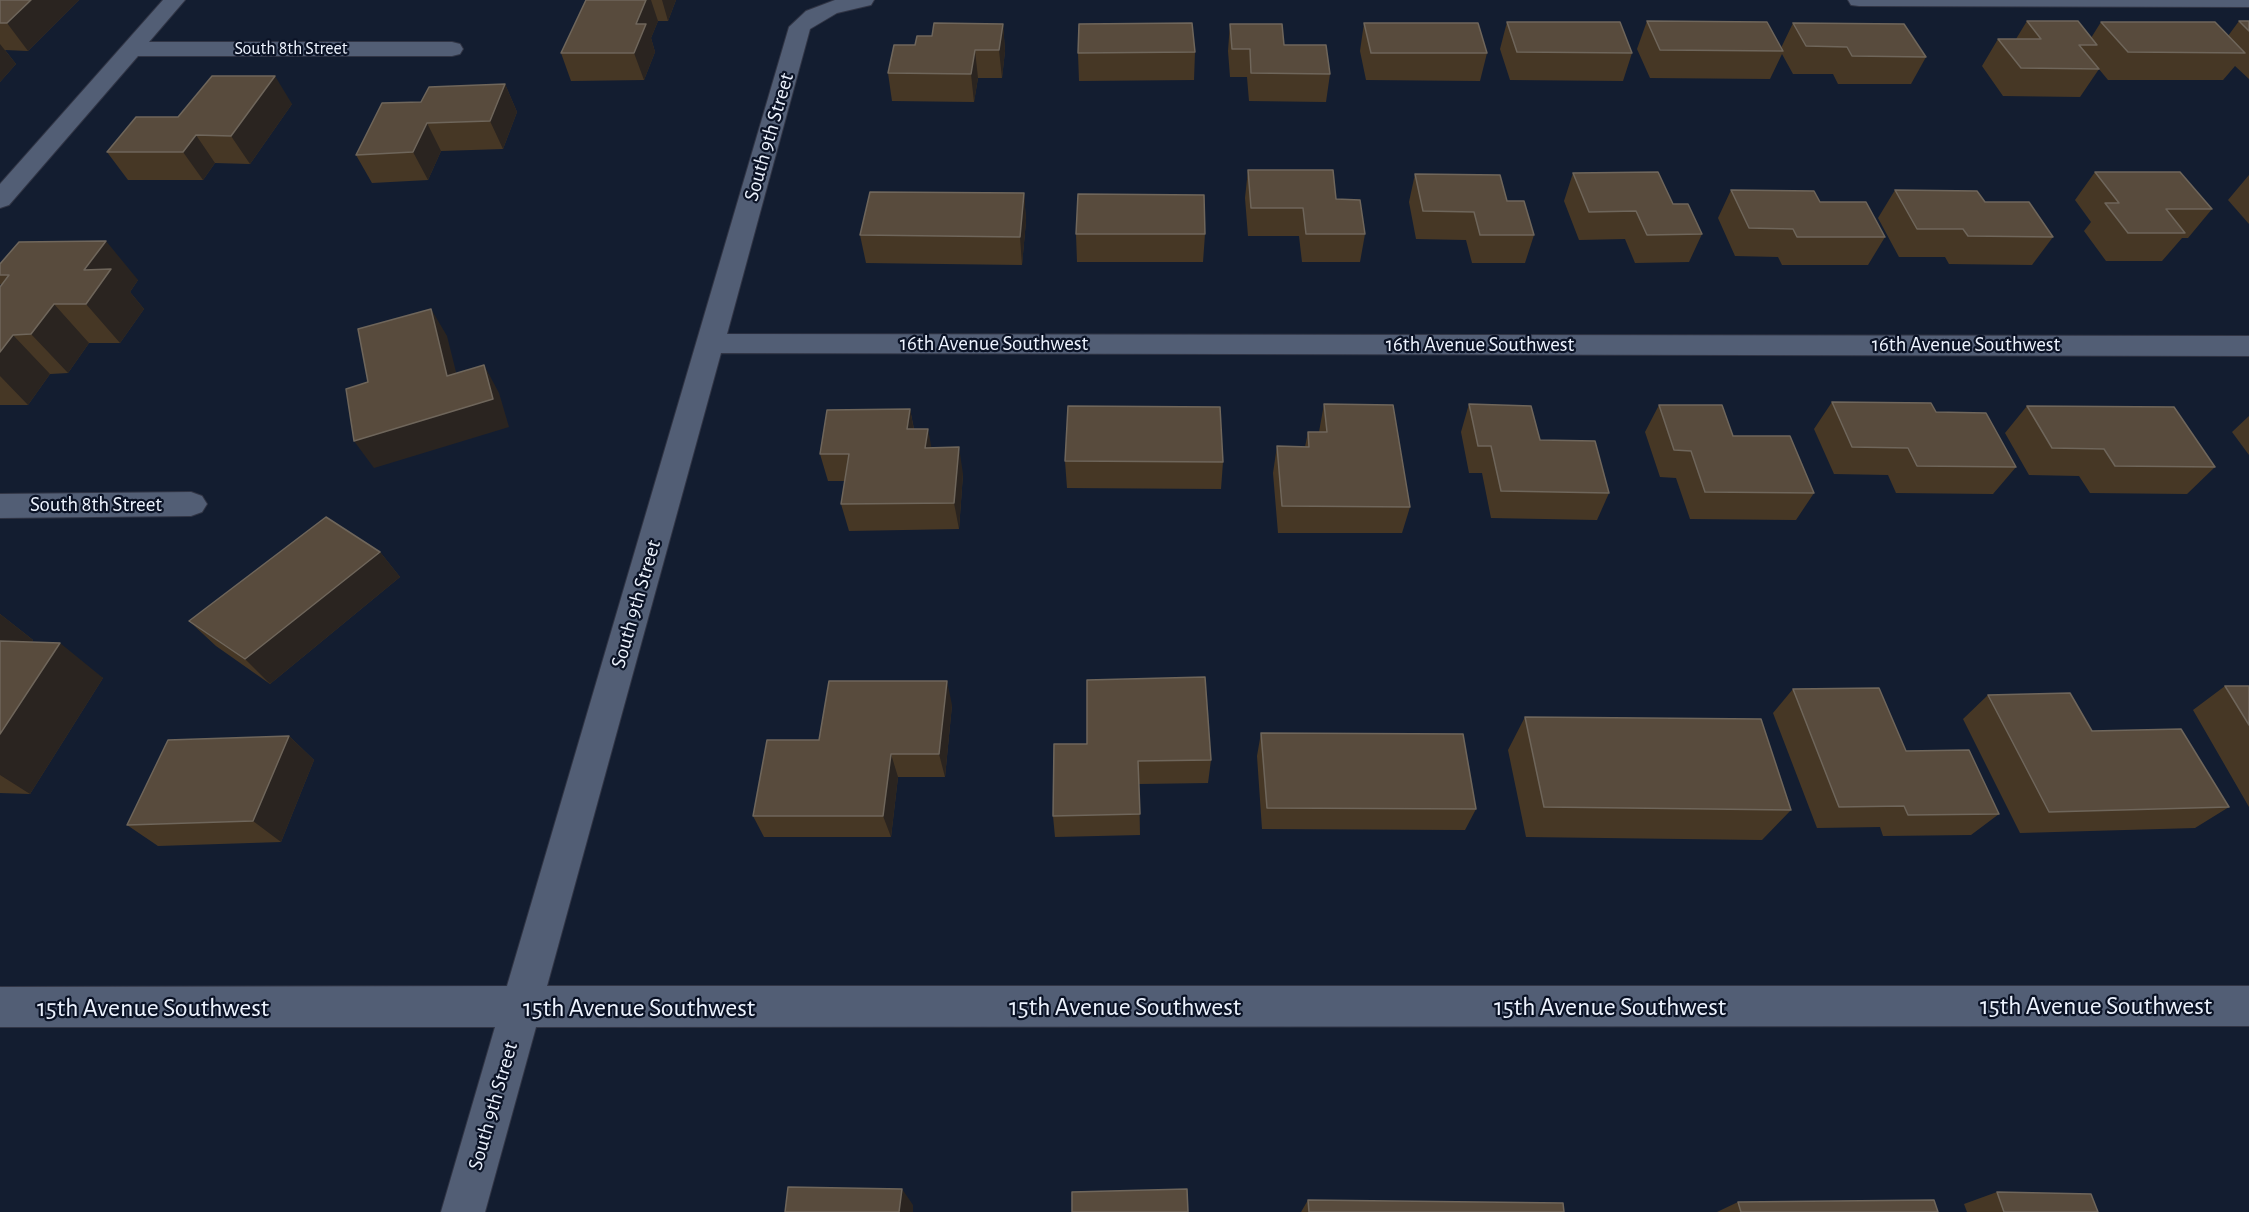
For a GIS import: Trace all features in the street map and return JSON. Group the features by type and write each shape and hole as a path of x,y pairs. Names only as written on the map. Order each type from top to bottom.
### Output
{"street":[{"path":"0,200 174,0"},
{"name":"South 9th Street","path":"463,1212 800,27 809,17 826,8 863,0"},
{"path":"1859,0 2249,1"},
{"name":"South 8th Street","path":"131,49 452,49"},
{"name":"16th Avenue Southwest","path":"710,343 2249,346"},
{"name":"South 8th Street","path":"0,506 191,504"},
{"name":"15th Avenue Southwest","path":"0,1007 2249,1006"}],"building":[{"path":"0,0 31,0 7,23 0,23"},
{"path":"586,0 646,0 636,24 646,24 634,53 561,53"},
{"path":"1647,21 1767,22 1783,51 1660,50"},
{"path":"2027,21 2078,21 2097,45 2079,45 2099,69 2021,68 1998,39 2041,39"},
{"path":"2239,21 2249,21 2249,31"},
{"path":"1507,22 1620,22 1632,53 1517,52"},
{"path":"2101,22 2215,22 2245,53 2128,52"},
{"path":"934,23 1003,24 999,50 975,50 971,74 888,73 894,45 915,45 917,36 932,36"},
{"path":"1192,23 1195,52 1078,53 1079,24"},
{"path":"1364,23 1478,23 1487,53 1371,53"},
{"path":"1793,23 1904,24 1926,57 1852,56 1847,47 1806,46"},
{"path":"1230,24 1282,24 1284,45 1326,45 1330,74 1251,73 1250,49 1232,49"},
{"path":"212,76 275,76 231,136 196,135 183,152 107,152 136,117 178,117"},
{"path":"505,84 490,121 427,123 413,152 356,155 382,103 421,102 429,87"},
{"path":"1248,170 1333,170 1336,199 1360,200 1365,234 1306,234 1303,208 1251,208"},
{"path":"1658,172 1673,204 1688,204 1702,234 1647,235 1636,211 1589,212 1573,173"},
{"path":"2095,172 2180,172 2212,209 2166,209 2185,233 2128,233 2105,203 2119,203"},
{"path":"1415,174 1500,175 1507,201 1524,201 1534,235 1480,235 1474,212 1423,211"},
{"path":"1731,190 1814,191 1820,202 1866,202 1885,237 1797,237 1793,229 1749,228"},
{"path":"1895,190 1977,191 1985,202 2029,202 2053,237 1968,236 1963,229 1917,229"},
{"path":"870,192 1024,193 1020,237 860,235"},
{"path":"1078,194 1204,195 1205,234 1076,234"},
{"path":"106,241 84,270 111,269 86,304 54,304 31,334 13,335 0,352 0,287 9,275 0,275 0,264 19,242"},
{"path":"431,309 447,376 484,365 493,399 354,441 346,389 368,382 358,329"},
{"path":"1832,402 1931,403 1936,412 1986,413 2016,467 1917,466 1908,448 1852,447"},
{"path":"1324,404 1393,405 1410,507 1282,506 1277,446 1309,447 1308,432 1327,432"},
{"path":"1469,404 1531,406 1540,440 1595,441 1609,493 1501,491 1491,446 1478,446"},
{"path":"1659,405 1722,405 1733,436 1790,436 1814,493 1705,492 1691,451 1674,450"},
{"path":"1068,406 1220,407 1223,462 1065,461"},
{"path":"2027,406 2174,407 2215,467 2115,466 2104,449 2052,448"},
{"path":"910,409 907,429 928,429 925,448 959,447 954,503 841,504 849,454 820,454 827,410"},
{"path":"326,517 380,552 245,659 189,621"},
{"path":"0,641 60,643 0,734"},
{"path":"1205,677 1211,760 1138,761 1140,814 1053,816 1054,744 1087,744 1087,680"},
{"path":"829,681 947,681 939,754 891,754 883,816 753,816 767,740 819,740"},
{"path":"2225,686 2249,686 2249,725"},
{"path":"1879,688 1906,751 1969,750 1999,814 1908,815 1904,806 1839,807 1793,689"},
{"path":"2070,693 2092,731 2181,729 2229,807 2049,812 1988,695"},
{"path":"1525,717 1761,719 1791,810 1544,807"},
{"path":"1261,733 1463,734 1476,809 1267,808"},
{"path":"289,736 253,821 127,825 168,740"},
{"path":"788,1187 902,1189 899,1212 785,1212"},
{"path":"1187,1189 1188,1212 1072,1212 1072,1192"},
{"path":"1997,1192 2091,1194 2098,1212 2004,1212"},
{"path":"1308,1200 1563,1203 1564,1212 1309,1212"},
{"path":"1934,1200 1938,1212 1741,1212 1738,1202"}]}
